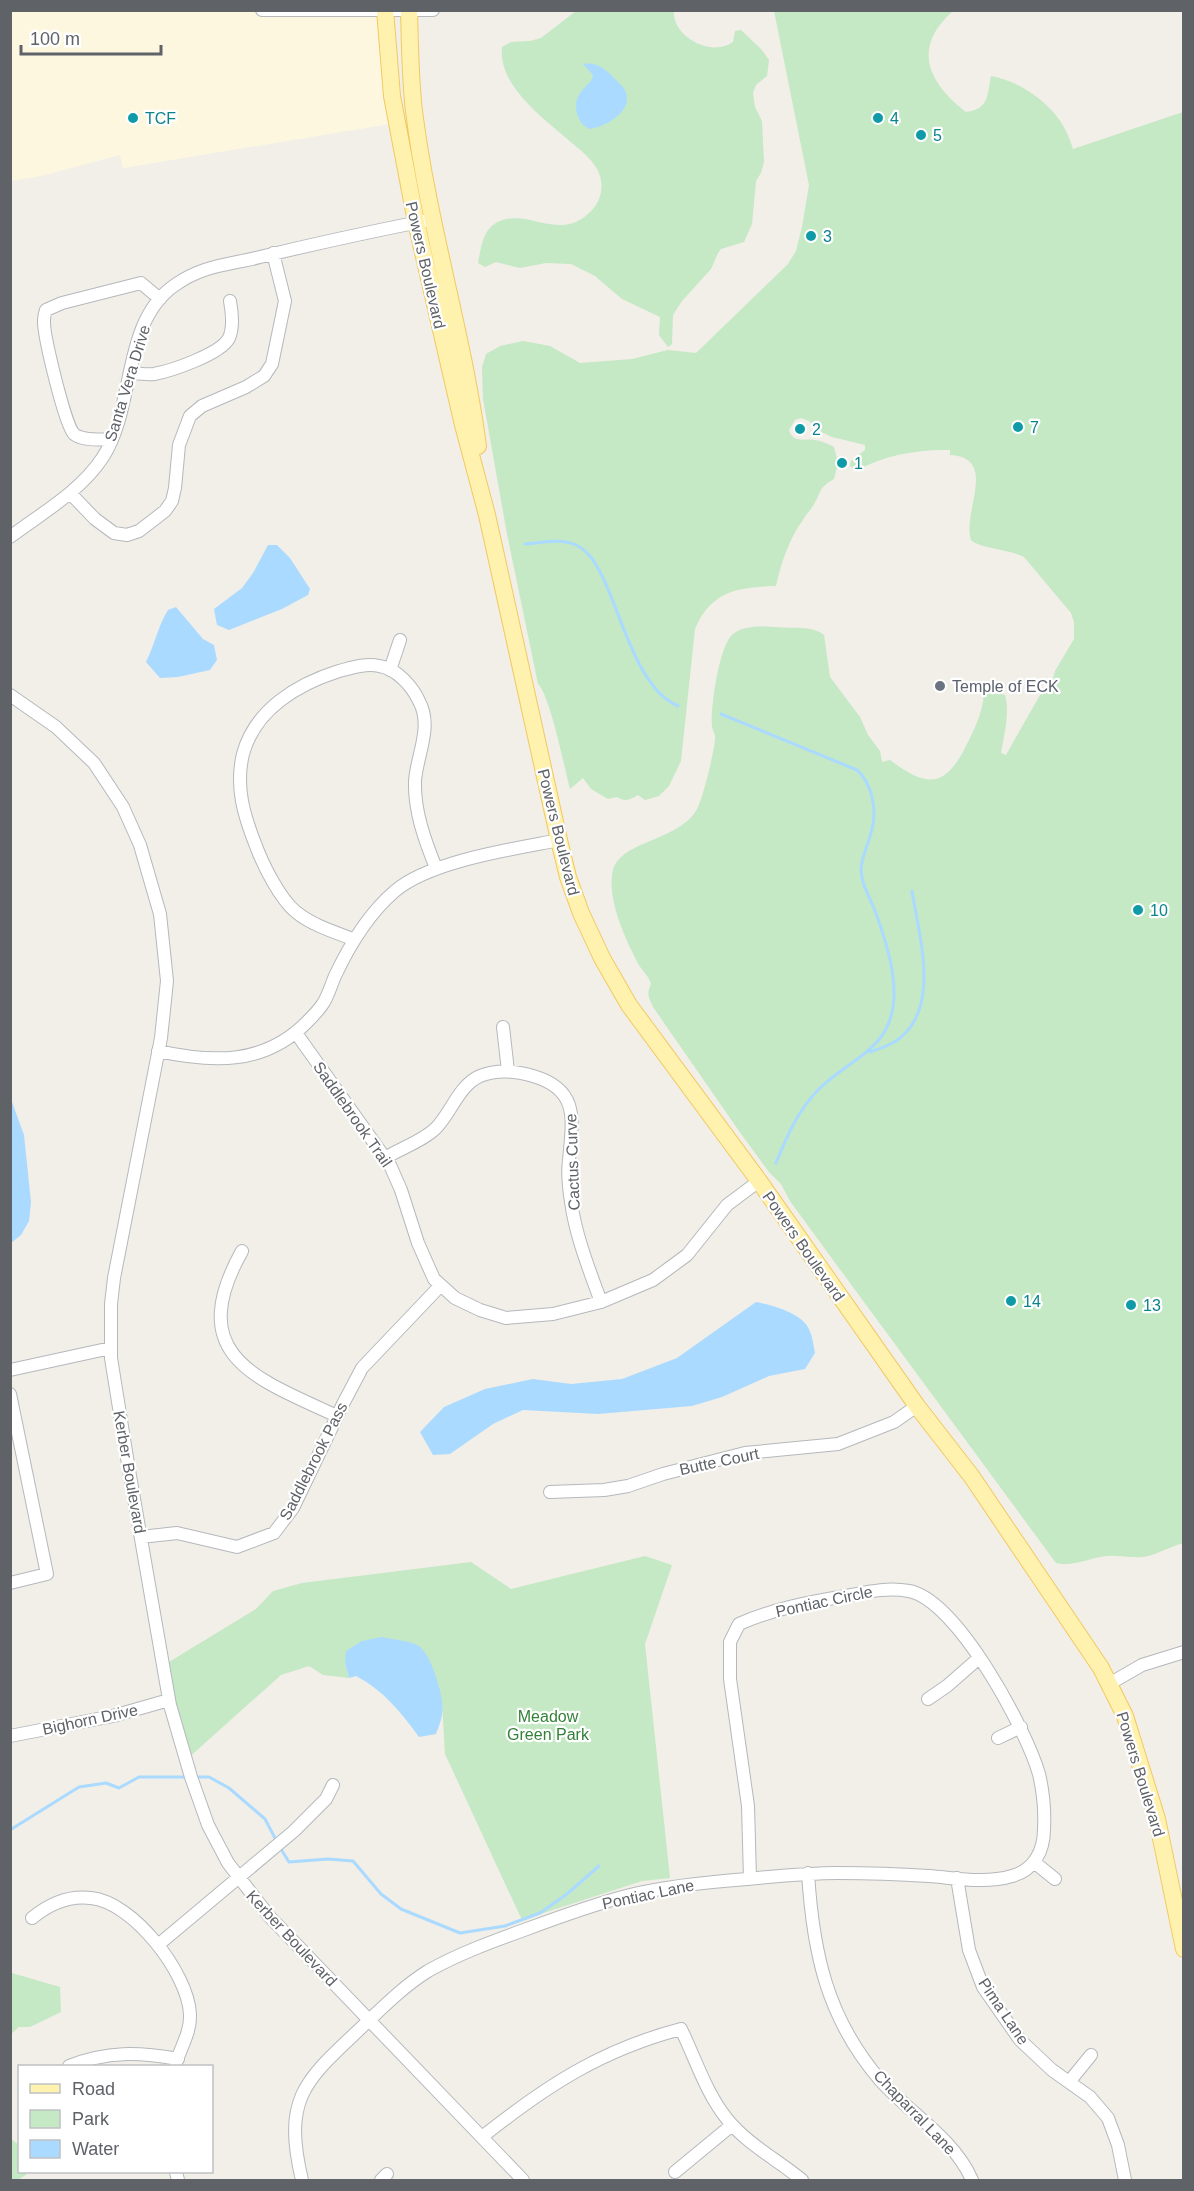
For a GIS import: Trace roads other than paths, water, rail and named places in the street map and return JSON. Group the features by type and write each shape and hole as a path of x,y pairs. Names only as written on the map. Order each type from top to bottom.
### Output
{"main road":[{"name":"Powers Boulevard","path":"385,11 392,96 416,222 463,424 487,515 559,840 568,877 581,913 629,1005 759,1181 917,1406 972,1477 1101,1668 1125,1716 1157,1819 1184,1949"},
{"name":"Powers Boulevard","path":"409,11 414,112 433,219 467,374 487,515"}],"street":[{"path":"262,10 433,10"},
{"name":"Santa Vera Drive","path":"10,537 70,493 103,457 116,428 148,312 176,284 216,265 433,219"},
{"path":"70,493 95,519 114,533 127,535 139,531 165,511 172,501 179,445 190,416 202,406 246,387 264,376 272,364 285,302 273,253"},
{"path":"111,440 81,437 74,434 67,423 53,369 44,320 46,310 62,303 141,283 160,299"},
{"path":"130,373 152,375 174,369 215,351 228,340 232,326 230,301"},
{"path":"390,670 400,640"},
{"path":"353,939 326,929 296,912 259,856 244,814 239,784 244,753 255,727 275,703 295,689 317,678 368,665 381,666 390,670 410,686 420,702 425,717 425,732 415,780 416,803 424,841 436,868"},
{"name":"Kerber Boulevard","path":"10,695 56,727 94,763 123,807 140,845 160,914 167,981 158,1051 114,1278 111,1304 111,1348 129,1470 169,1700 191,1777 208,1825 228,1863 269,1916 523,2181"},
{"path":"158,1051 204,1059 250,1056 292,1038 322,1005 353,939 378,907 396,889 436,868 559,840"},
{"path":"503,1027 508,1071"},
{"name":"Saddlebrook Trail","path":"296,1033 385,1158 401,1190 418,1243 434,1279 455,1298 480,1310 506,1318 553,1314 601,1302 653,1280 687,1255 727,1205 759,1181"},
{"name":"Cactus Curve","path":"385,1158 420,1140 436,1128 463,1091 478,1077 499,1071 519,1072 541,1078 555,1086 568,1100 573,1120 568,1165 570,1200 576,1232 601,1302"},
{"path":"242,1251 230,1272 222,1295 220,1320 229,1348 240,1364 271,1386 337,1416"},
{"name":"Saddlebrook Pass","path":"141,1537 177,1533 237,1547 274,1533 293,1508 363,1368 441,1285"},
{"path":"10,1370 111,1348"},
{"path":"10,1394 47,1574 10,1584"},
{"name":"Butte Court","path":"550,1492 604,1490 628,1486 663,1474 745,1453 838,1444 894,1422 917,1406"},
{"name":"Pontiac Circle","path":"750,1878 748,1806 730,1679 730,1642 739,1624 762,1614 809,1602 882,1589 911,1591 927,1598 945,1614 1003,1693 1021,1727 1039,1774 1045,1816 1044,1844 1034,1862"},
{"path":"1109,1684 1142,1665 1184,1652"},
{"path":"927,1699 947,1686 979,1658"},
{"name":"Bighorn Drive","path":"10,1736 113,1716 169,1700"},
{"path":"998,1738 1021,1727"},
{"path":"158,1945 294,1831 326,1799 333,1785"},
{"path":"957,1878 987,1880 1008,1878 1024,1873 1034,1862 1055,1880"},
{"name":"Pontiac Lane","path":"302,2181 294,2121 300,2098 313,2076 407,1986 428,1972 474,1948 587,1907 632,1895 703,1882 808,1873 895,1873 957,1878"},
{"name":"Chaparral Lane","path":"808,1873 810,1910 819,1962 830,1999 846,2030 880,2080 942,2138 967,2168 972,2181"},
{"name":"Pima Lane","path":"957,1878 969,1950 983,1988 1020,2040 1052,2070 1090,2097 1108,2118 1119,2145 1125,2181"},
{"path":"32,1918 57,1902 72,1898 107,1901 130,1916 158,1945 176,1969 190,2011 189,2029 176,2063 125,2053 103,2056 75,2065"},
{"path":"482,2137 528,2100 587,2063 650,2037 681,2029 710,2095 732,2125 802,2181"},
{"path":"1069,2082 1091,2055"},
{"path":"675,2172 732,2125"}],"water":[{"path":"583,64 603,68 623,87 627,95 624,109 618,115 590,129 579,120 576,110 579,95 593,75"},
{"path":"268,545 277,545 290,558 310,589 308,595 282,609 229,630 217,625 214,609 242,588"},
{"path":"176,607 203,639 214,645 217,660 210,670 178,677 160,678 146,662 168,610"},
{"path":"11,1099 24,1135 31,1202 29,1221 21,1235 11,1243"},
{"path":"756,1302 788,1312 807,1325 815,1353 805,1369 769,1376 722,1397 692,1406 598,1414 523,1410 493,1424 450,1454 433,1455 420,1432 444,1407 485,1389 533,1379 571,1384 622,1379 677,1358"},
{"path":"382,1637 419,1646 431,1663 442,1706 436,1734 419,1737 383,1695 356,1676 349,1678 345,1663 346,1651 362,1641"}],"waterway":[{"path":"525,544 564,542 576,545 588,554 602,576 641,667 664,697 678,706"},
{"path":"721,714 857,770 870,789 873,805 871,834 861,874 891,963 894,986 891,1015 878,1041 831,1078 805,1106 784,1143 776,1163"},
{"path":"870,1052 896,1041 910,1028 919,1011 924,971 912,891"},
{"path":"10,1830 79,1787 106,1783 119,1788 139,1777 187,1777"},
{"path":"193,1777 209,1777 229,1788 265,1819 276,1840"},
{"path":"279,1846 289,1862 328,1859 353,1861 381,1894 401,1909 460,1933 505,1926 540,1913 567,1894 599,1866"}],"place":[{"name":"TCF","path":"133,118"},
{"name":"4","path":"878,118"},
{"name":"5","path":"921,135"},
{"name":"3","path":"811,236"},
{"name":"7","path":"1018,427"},
{"name":"2","path":"800,429"},
{"name":"1","path":"842,463"},
{"name":"Temple of ECK","path":"940,686"},
{"name":"10","path":"1138,910"},
{"name":"14","path":"1011,1301"},
{"name":"13","path":"1131,1305"}],"park label":[{"name":"Meadow Green Park","path":"548,1725"}]}
